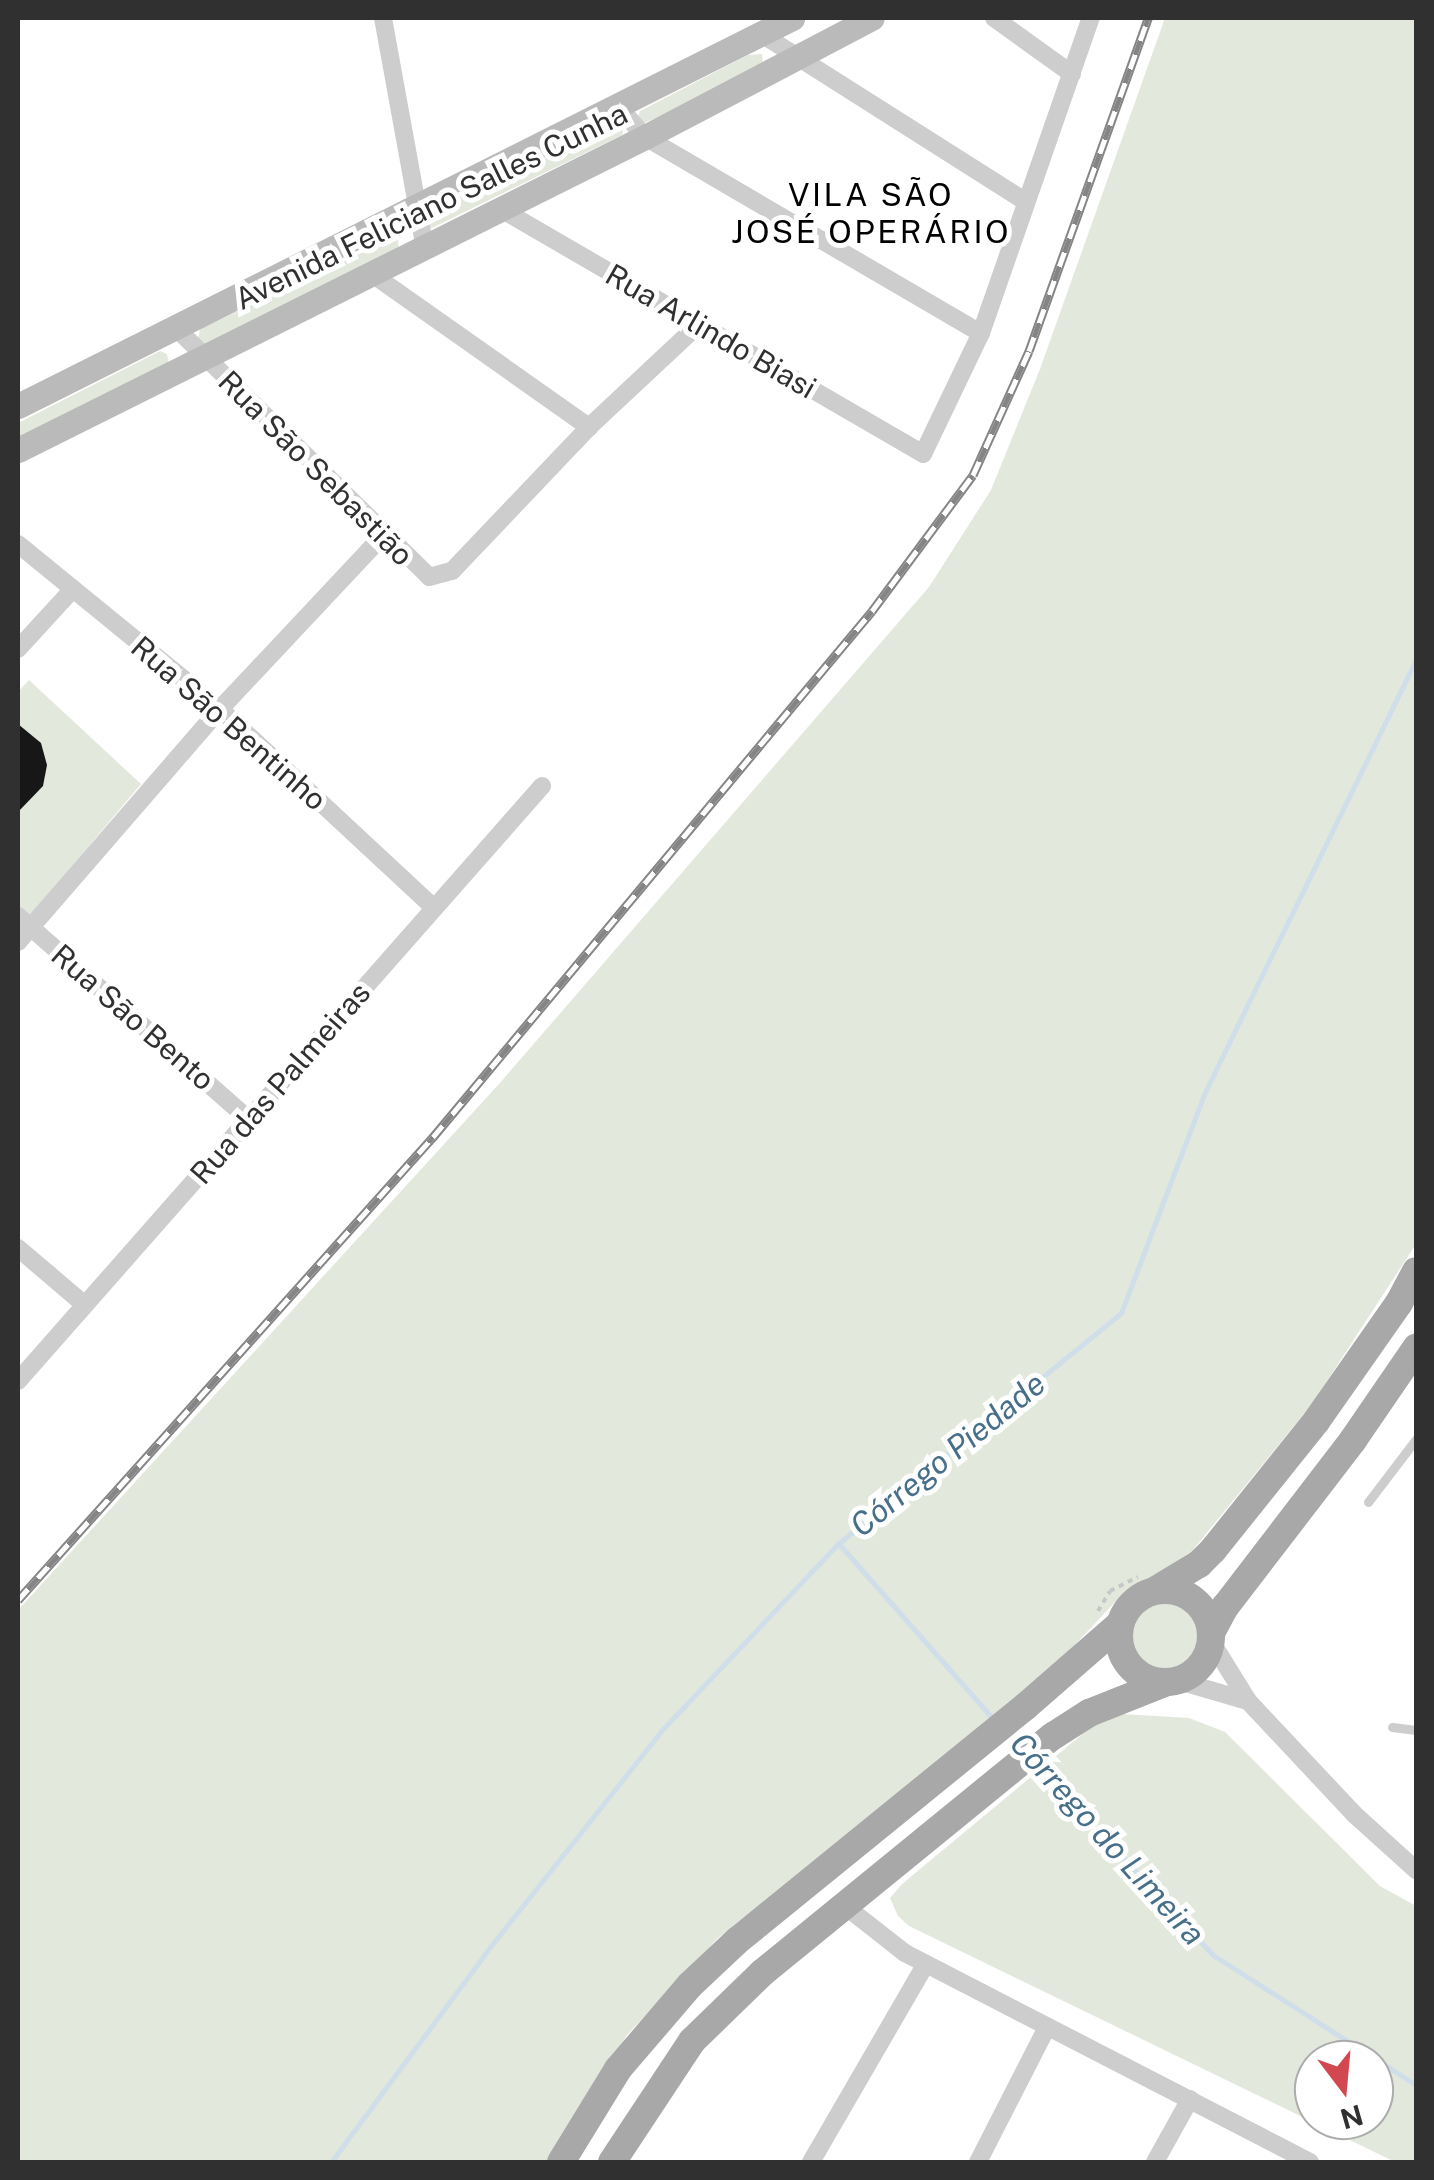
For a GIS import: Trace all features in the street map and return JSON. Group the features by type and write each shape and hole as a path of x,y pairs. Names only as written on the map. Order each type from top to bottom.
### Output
{"main road":[{"name":"Avenida Feliciano Salles Cunha","path":"18,406 417,202 792,18"},
{"name":"Avenida Feliciano Salles Cunha","path":"18,450 645,137 872,18"},
{"path":"560,2162 580,2124 618,2069 690,1985 738,1940 1026,1706 1120,1624 1140,1596 1199,1564 1213,1550 1317,1420 1399,1303 1416,1270"},
{"path":"612,2162 692,2040 762,1973 1053,1736 1089,1714 1200,1666 1224,1607 1353,1440 1416,1348"},
{"path":"1156,1590 1186,1595 1207,1618 1211,1637"},
{"path":"1120,1624 1118,1641 1134,1671 1172,1681"}],"street":[{"path":"383,18 424,248"},
{"path":"994,18 1072,74"},
{"path":"618,106 645,137 981,334 1091,18"},
{"path":"760,34 792,58 1026,202"},
{"name":"Rua Arlindo Biasi","path":"499,208 923,454 981,334"},
{"path":"372,274 589,427"},
{"name":"Rua São Sebastião","path":"174,326 386,532 417,570 440,577 452,571 589,427 699,324"},
{"path":"22,928 386,532"},
{"name":"Rua São Bentinho","path":"18,544 220,709 434,908"},
{"path":"18,649 73,589"},
{"name":"Rua das Palmeiras","path":"18,1381 542,786"},
{"name":"Rua São Bento","path":"22,928 248,1119"},
{"path":"18,1248 84,1305"},
{"path":"1211,1637 1248,1701 1354,1814 1416,1870"},
{"path":"1172,1681 1248,1701"},
{"path":"845,1906 926,1964 1310,2162"},
{"path":"812,2162 926,1964"},
{"path":"978,2162 1047,2027"},
{"path":"1155,2162 1190,2099"}],"lane":[{"path":"1368,1502 1416,1439"},
{"path":"1392,1727 1416,1730"}],"shaded area":[{"path":"1165,18 1416,18 1416,1244 1312,1404 1192,1551 1115,1602 1042,1680 718,1938 627,2035 548,2162 18,2162 18,1610 499,1084 929,587 991,490 1040,369"},
{"path":"762,54 763,63 677,109 644,123 638,117 640,111 748,55"},
{"path":"613,121 624,127 622,135 430,229 425,226 424,218"},
{"path":"389,240 398,240 399,251 205,346 198,340 200,329"},
{"path":"160,351 167,354 169,365 18,445 18,423"},
{"path":"29,680 141,784 29,917 18,906 18,692"},
{"path":"1164,1595 1180,1598 1193,1607 1202,1620 1202,1652 1193,1665 1180,1674 1164,1677 1148,1674 1135,1665 1126,1652 1123,1636 1126,1620 1135,1607 1148,1598"},
{"path":"1122,1714 1189,1718 1225,1732 1380,1886 1416,1906 1416,2162 1395,2162 1350,2140 1394,2140 1394,2040 1294,2040 1294,2113 909,1926 898,1916 890,1898 1091,1727"}],"building":[{"path":"18,724 41,743 47,765 43,786 18,812"}],"waterway":[{"name":"Córrego Piedade","path":"331,2162 494,1942 661,1731 839,1543 1121,1313 1205,1092 1416,659"},
{"name":"Córrego do Limeira","path":"839,1544 994,1720"},
{"name":"Córrego do Limeira","path":"1036,1764 1213,1955 1416,2085"}],"railway":[{"path":"18,1600 433,1137 872,611 973,475 1029,351 1148,18"}],"district":[{"name":"VILA SÃO JOSÉ OPERÁRIO","path":"871,214"}]}
